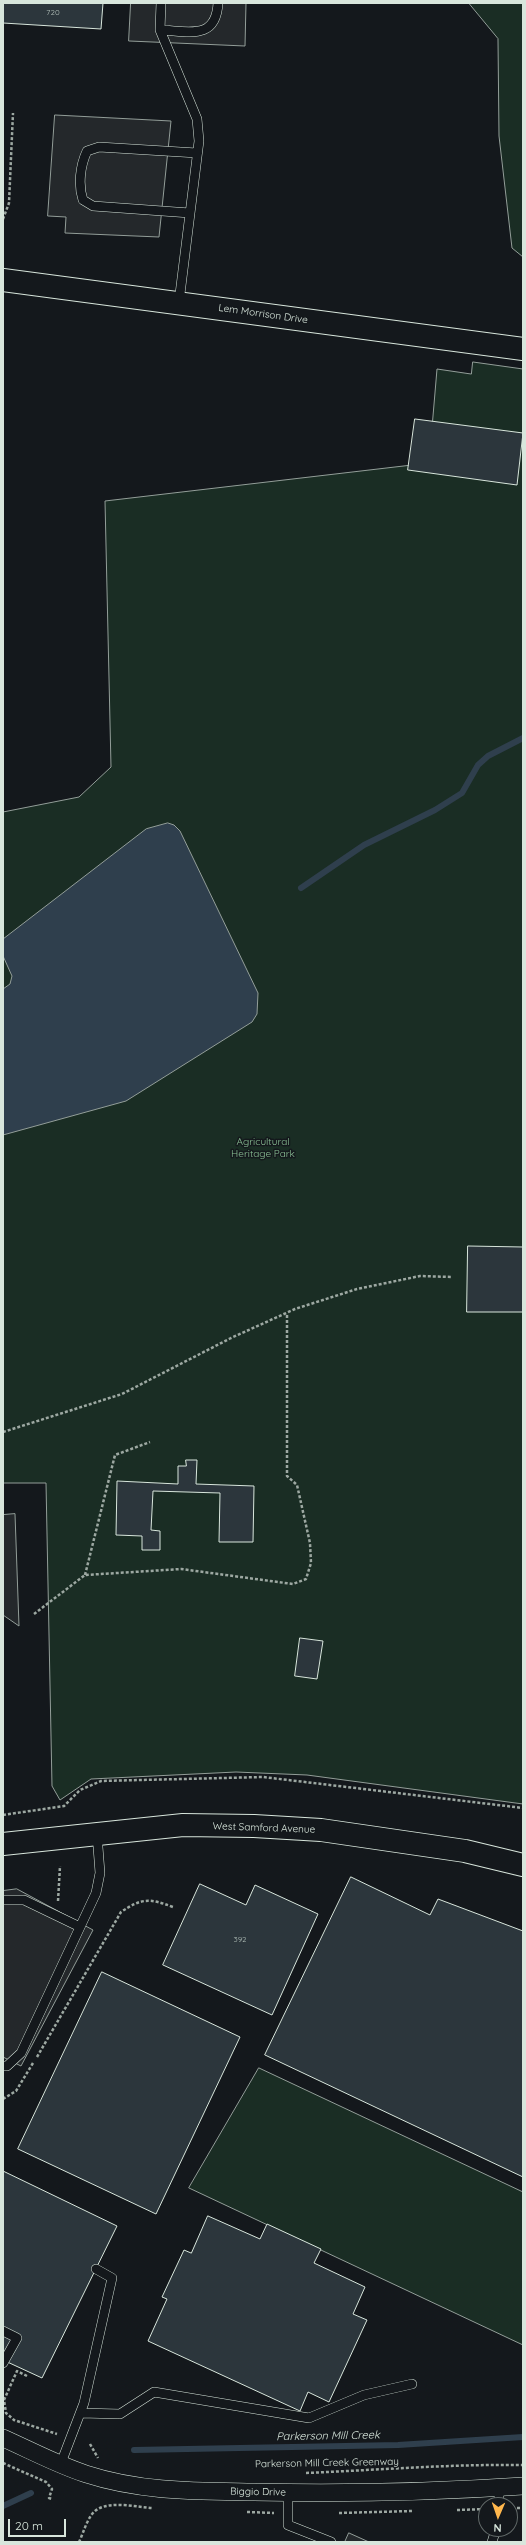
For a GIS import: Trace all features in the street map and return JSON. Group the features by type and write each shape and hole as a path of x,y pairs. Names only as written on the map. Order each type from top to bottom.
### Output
{"street":[{"name":"Lem Morrison Drive","path":"3,280 179,302 523,349"},
{"name":"West Samford Avenue","path":"3,1844 183,1825 254,1826 321,1830 465,1851 523,1865"},
{"name":"Biggio Drive","path":"3,2438 86,2474 138,2487 172,2490 288,2493 450,2491 523,2486"}],"lane":[{"path":"161,3 160,30 197,119 198,153 179,302"},
{"path":"160,30 199,32 206,29 212,26 215,20 218,3"},
{"path":"190,213 94,206 83,200 80,191 82,161 87,151 99,147 198,153"},
{"path":"3,2066 7,2066 21,2053 96,1893 100,1873 97,1834"},
{"path":"3,1900 24,1900 80,1927"},
{"path":"61,2463 81,2413 112,2278 96,2269"},
{"path":"3,2331 17,2338 3,2363"},
{"path":"81,2413 120,2414 154,2392 310,2418 364,2395 412,2384"},
{"path":"499,2487 499,2497"},
{"path":"288,2493 288,2525 331,2542"}],"path":[{"path":"3,219 9,203 13,113"},
{"path":"3,1432 122,1394 231,1338 287,1313 357,1289 420,1276 452,1277"},
{"path":"34,1614 85,1575 181,1569 293,1584 306,1579 311,1563 310,1543 297,1485 287,1476 287,1313"},
{"path":"85,1575 115,1454 150,1442"},
{"path":"3,1815 64,1806 80,1790 101,1781 263,1777 523,1808"},
{"path":"54,1915 59,1899 60,1866"},
{"path":"3,2099 16,2092 121,1912 137,1901 154,1900 173,1907"},
{"path":"27,2376 17,2371 4,2400 6,2413 14,2420 58,2434"},
{"path":"4,2464 46,2482 52,2489 49,2498 52,2499"},
{"name":"Parkerson Mill Creek Greenway","path":"298,2473 395,2470 459,2464 523,2465"}],"green space":[{"path":"469,3 523,3 523,257 512,248 499,136 498,39"},
{"name":"Agricultural Heritage Park","path":"473,362 523,369 523,1804 307,1775 236,1772 91,1779 60,1800 52,1786 46,1483 3,1483 3,812 79,797 111,767 105,501 429,463 437,369 471,374"},
{"path":"259,2068 523,2192 523,2345 189,2188"}],"shaded area":[{"path":"131,3 246,3 245,46 129,41"},
{"path":"55,115 171,121 159,237 65,233 66,217 48,216"},
{"path":"15,1514 19,1626 3,1615 3,1515"},
{"path":"17,1889 93,1930 21,2066 3,2057 3,1891"},
{"path":"349,2533 369,2542 345,2542"}],"water":[{"path":"168,823 174,825 180,831 258,993 257,1014 252,1022 126,1101 3,1135 3,989 10,984 12,976 3,956 3,939 146,829"}],"building":[{"path":"3,3 103,3 101,29 3,23"},
{"path":"415,419 523,433 517,485 408,470"},
{"path":"468,1246 523,1247 523,1312 467,1312"},
{"path":"186,1460 197,1460 196,1484 254,1486 253,1542 219,1542 220,1493 153,1491 151,1530 160,1531 160,1550 142,1550 142,1536 116,1535 117,1481 178,1484 178,1466 186,1466"},
{"path":"300,1638 323,1641 317,1679 295,1676"},
{"path":"351,1877 430,1915 438,1899 523,1931 523,2177 265,2055"},
{"path":"200,1884 246,1905 255,1885 318,1914 272,2015 163,1965"},
{"path":"102,1972 240,2037 156,2214 18,2149"},
{"path":"3,2171 117,2226 42,2378 3,2360"},
{"path":"208,2216 260,2239 267,2224 321,2249 314,2263 365,2287 353,2314 367,2320 329,2402 308,2392 300,2411 148,2341 167,2299 162,2297 184,2250 191,2253"}],"waterway":[{"path":"301,888 364,845 435,810 462,793 478,765 488,756 523,738"},
{"name":"Parkerson Mill Creek","path":"134,2450 398,2445 523,2437"},
{"name":"Parkerson Mill Creek","path":"3,2506 31,2493"}]}
